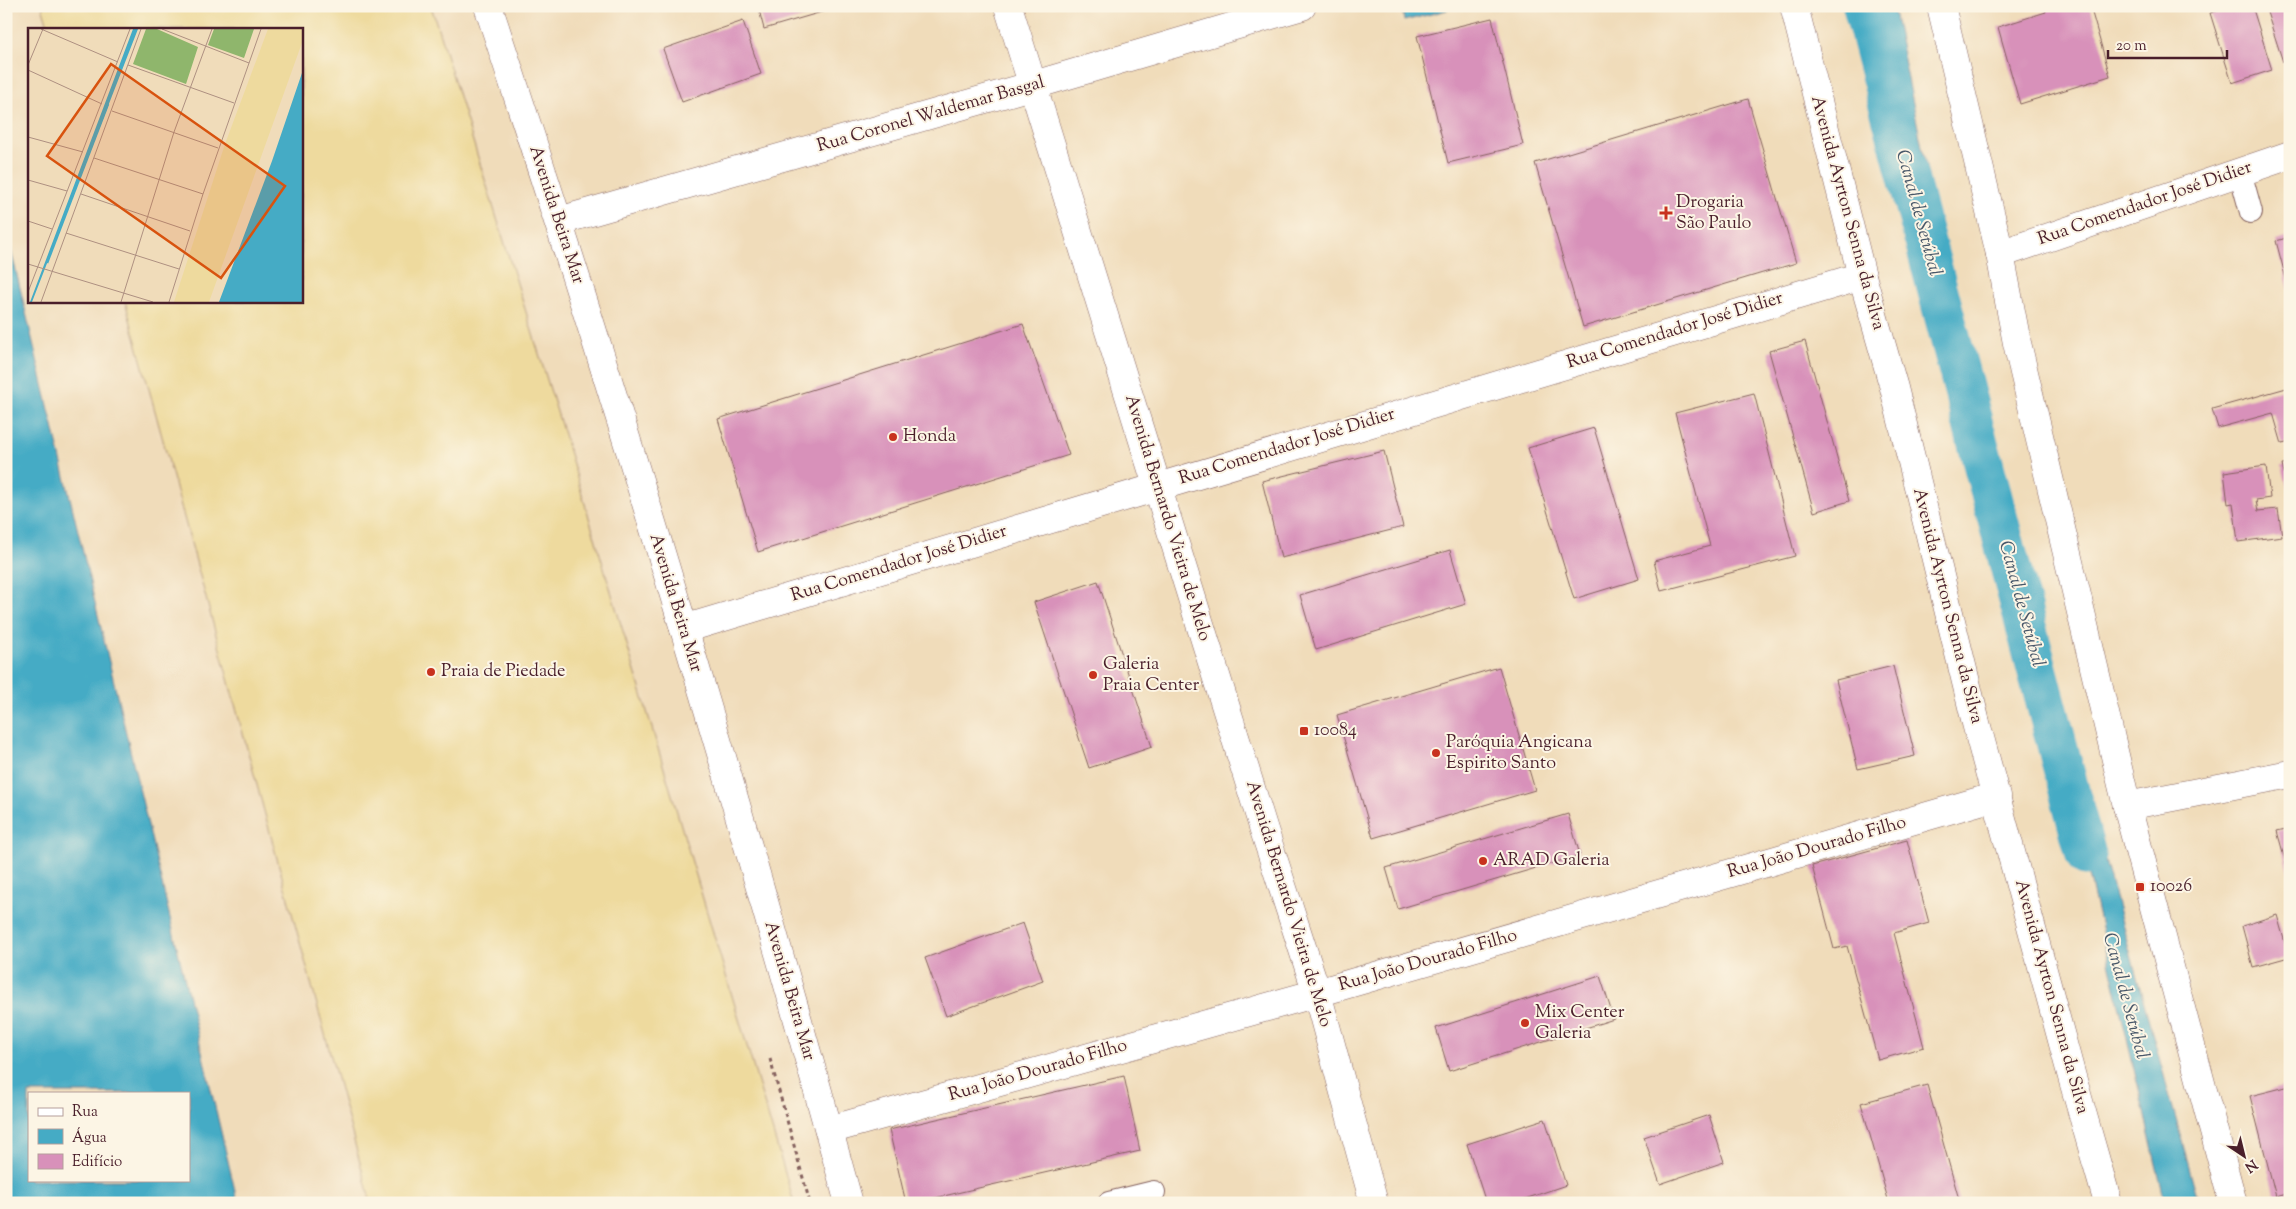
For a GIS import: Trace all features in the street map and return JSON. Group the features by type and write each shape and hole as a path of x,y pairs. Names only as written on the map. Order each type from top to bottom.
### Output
{"main road":[{"name":"Avenida Beira Mar","path":"488,6 559,221 684,630 849,1203"},
{"name":"Avenida Bernardo Vieira de Melo","path":"1008,6 1264,830 1318,993 1374,1203"},
{"name":"Rua Coronel Waldemar Basgal","path":"559,221 1302,6"},
{"name":"Avenida Ayrton Senna da Silva","path":"1794,6 1862,276 1894,388 1976,722 2108,1203"},
{"path":"1942,6 2000,254 2017,343 2127,806 2233,1203"},
{"name":"Rua Comendador José Didier","path":"2000,254 2290,154"},
{"name":"Rua Comendador José Didier","path":"684,630 1157,486 1862,276"},
{"path":"2127,806 2290,774"},
{"name":"Rua João Dourado Filho","path":"829,1130 1318,993 1997,796"}],"lane":[{"path":"2240,172 2252,212"},
{"path":"1110,1203 1154,1192"}],"sand":[{"name":"Praia de Piedade","path":"42,6 431,6 567,444 794,1203 371,1203 125,302 302,302 302,28 49,28"}],"water":[{"path":"1402,6 1447,6 1447,10 1404,21"},
{"path":"1870,6 1893,6 1961,336 2199,1203 2165,1203 2072,802"},
{"path":"6,229 238,1203 6,1203"}],"building":[{"path":"758,6 831,6 832,9 764,29"},
{"path":"2044,6 2090,6 2110,76 2020,104 1998,27 2046,12"},
{"path":"2232,6 2252,6 2272,70 2232,83 2210,13"},
{"path":"2265,6 2290,6 2290,60 2283,62"},
{"path":"1492,18 1523,145 1448,163 1417,36"},
{"path":"743,21 761,74 682,102 663,49"},
{"name":"Drogaria São Paulo","path":"1748,99 1796,263 1583,327 1535,163"},
{"path":"2290,237 2290,290 2289,290 2276,241"},
{"name":"Honda","path":"1023,324 1069,455 758,552 718,419"},
{"path":"1805,341 1849,501 1814,512 1769,351"},
{"path":"2290,387 2290,442 2282,444 2273,413 2218,428 2212,409"},
{"path":"1754,393 1795,556 1661,591 1654,561 1710,546 1675,413"},
{"path":"1594,428 1639,579 1574,599 1528,448"},
{"path":"1384,451 1403,527 1281,558 1262,481"},
{"path":"2290,464 2290,495 2289,495 2282,465"},
{"path":"2266,466 2270,498 2256,500 2258,511 2278,509 2282,536 2238,542 2233,503 2228,504 2224,472"},
{"path":"1450,550 1466,604 1316,650 1300,595"},
{"name":"Galeria Praia Center","path":"1098,581 1152,747 1089,768 1034,602"},
{"path":"1893,666 1915,756 1858,769 1836,680"},
{"name":"Paróquia Angicana Espirito Santo","path":"1499,667 1535,790 1373,838 1337,715"},
{"name":"ARAD Galeria","path":"1568,814 1580,855 1398,909 1386,868"},
{"path":"2290,828 2290,874 2289,874 2277,831"},
{"path":"1907,840 1929,923 1894,933 1924,1047 1878,1060 1847,946 1834,949 1812,866"},
{"path":"2277,915 2289,957 2253,967 2242,926"},
{"path":"1023,923 1043,981 946,1016 925,958"},
{"name":"Mix Center Galeria","path":"1600,976 1614,1019 1449,1071 1436,1028"},
{"path":"1124,1076 1140,1151 913,1203 906,1203 889,1130"},
{"path":"1927,1085 1960,1203 1889,1203 1861,1103"},
{"path":"2290,1086 2290,1193 2276,1197 2250,1096"},
{"path":"1709,1115 1724,1162 1660,1184 1644,1137"},
{"path":"1545,1119 1566,1185 1513,1203 1486,1203 1467,1144"}],"waterway":[{"name":"Canal de Setúbal","path":"1863,6 2086,855"}],"place":[{"name":"Drogaria São Paulo","path":"1666,213"},
{"name":"Honda","path":"893,437"},
{"name":"Praia de Piedade","path":"431,672"},
{"name":"Galeria Praia Center","path":"1093,675"},
{"name":"10084","path":"1304,731"},
{"name":"Paróquia Angicana Espirito Santo","path":"1436,753"},
{"name":"ARAD Galeria","path":"1483,861"},
{"name":"10026","path":"2140,887"},
{"name":"Mix Center Galeria","path":"1525,1023"}]}
